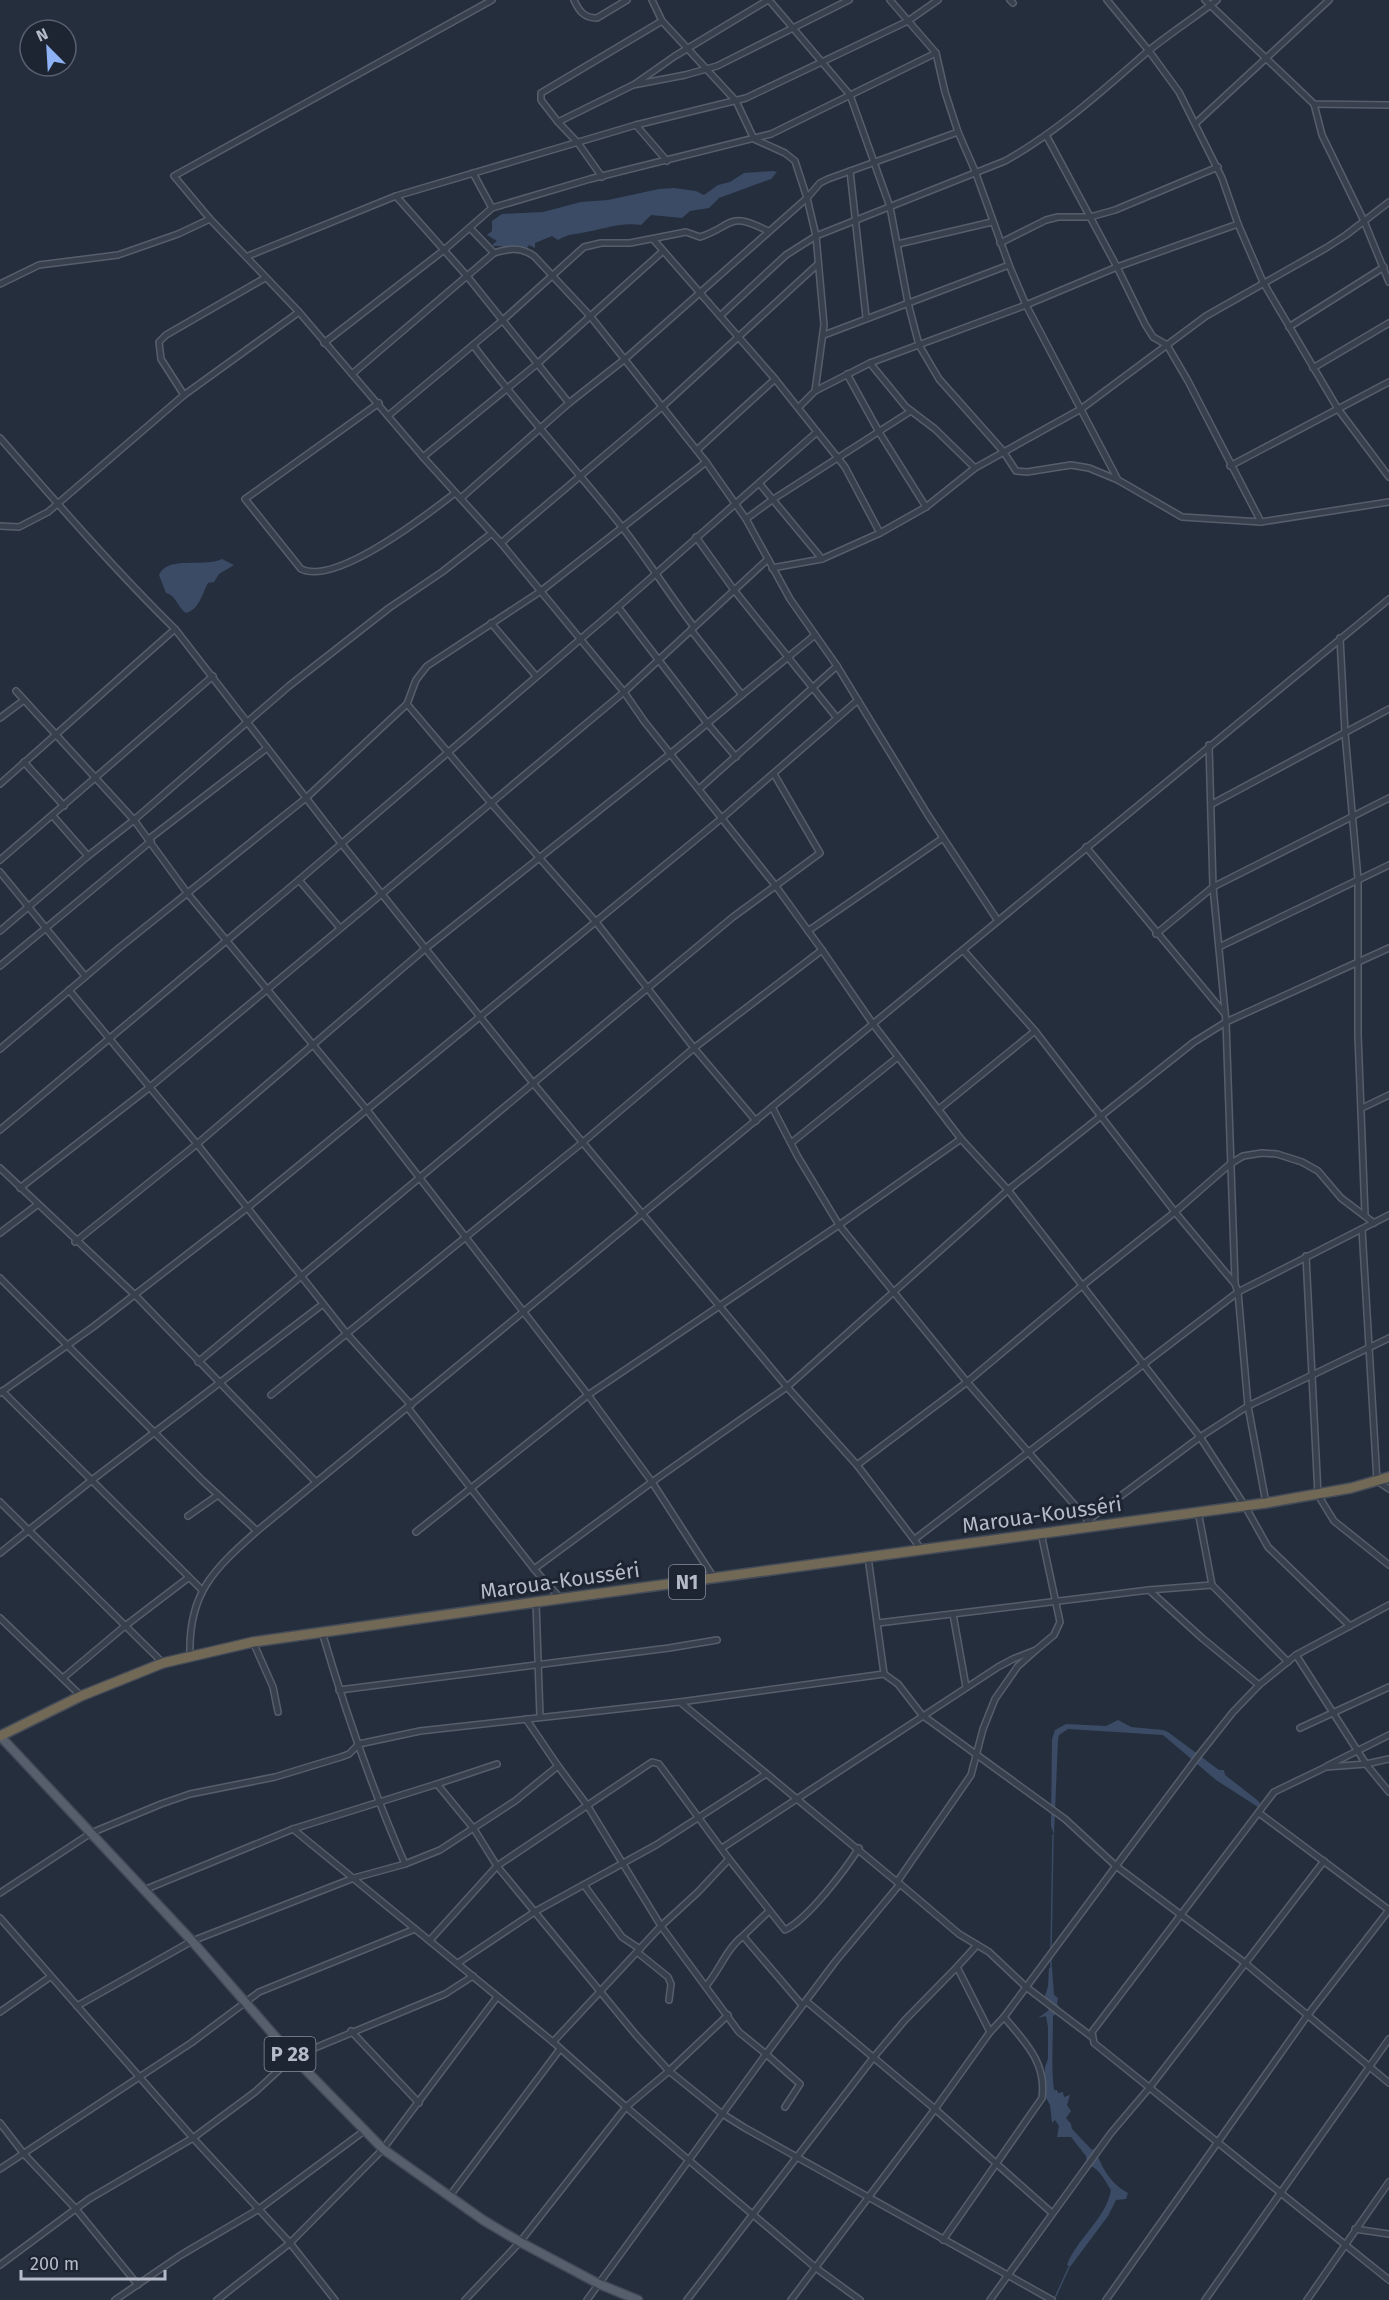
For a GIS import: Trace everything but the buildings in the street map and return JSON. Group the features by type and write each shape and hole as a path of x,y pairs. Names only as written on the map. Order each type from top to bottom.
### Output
{"highway":[{"name":"Maroua-Kousséri","path":"0,1736 81,1696 163,1663 253,1642 922,1550 1041,1533 1090,1523 1266,1503 1318,1495 1389,1477"}],"main road":[{"name":"P 28","path":"0,1736 192,1941 293,2057 383,2149 449,2197 520,2242 599,2284 638,2300"}],"street":[{"path":"574,0 583,14 592,18 597,18 627,0"},
{"path":"652,0 662,21 736,101 754,139 785,153 795,161 816,236 824,335 815,391"},
{"path":"558,122 633,85 687,49 769,0 850,95 890,207 908,303 919,345 947,389 1003,451 1016,471 1071,465 1089,468 1118,480 1182,517 1261,522 1389,502"},
{"path":"633,85 705,70 849,0"},
{"path":"890,0 936,52 945,92 958,132 1026,306 1118,480"},
{"path":"248,256 396,196 636,125 746,98 908,21 938,0"},
{"path":"1107,0 1179,92 1218,167 1238,224 1263,282 1338,409 1389,477"},
{"path":"1205,0 1314,104 1322,135 1364,221 1389,282"},
{"path":"720,316 786,255 816,236 1005,161 1046,135 1149,51 1217,0"},
{"path":"1196,123 1329,0"},
{"path":"490,1 174,176 210,219 248,256 265,278 299,312 379,403 423,457 501,543 624,692 670,754 775,885 873,1024 961,1139 1008,1191 1200,1437 1245,1506 1268,1547 1350,1626"},
{"path":"602,177 578,143 541,100 541,93 662,21"},
{"path":"324,343 444,250 492,208 525,197 771,134 936,52"},
{"path":"1314,104 1389,105"},
{"path":"636,125 667,161"},
{"path":"461,498 569,403 625,359 807,198 820,183 874,161 958,132"},
{"path":"1046,135 1153,337 1167,345 1188,381 1261,522"},
{"path":"1000,243 1046,220 1058,217 1090,217 1115,210 1218,167"},
{"path":"850,171 866,318"},
{"path":"473,173 492,208"},
{"path":"396,196 467,276 569,403"},
{"path":"772,568 822,559 880,533 926,507 975,468 1081,409 1206,316 1326,248 1389,202"},
{"path":"0,284 39,265 118,255 178,234 210,219"},
{"path":"388,415 503,320 584,247 601,243 630,243 686,231 700,237 736,220 754,224 768,231"},
{"path":"898,244 992,222"},
{"path":"799,407 815,391 870,363 1026,306 1117,267 1238,224"},
{"path":"470,228 494,253"},
{"path":"653,239 799,407 850,473 880,533"},
{"path":"352,374 494,253 511,248 528,252 591,316 697,450 736,504 772,568 837,666 943,838 998,921"},
{"path":"423,457 507,390 663,250"},
{"path":"501,543 663,406 818,264"},
{"path":"824,335 1009,265"},
{"path":"1289,327 1384,267"},
{"path":"184,395 161,359 159,342 166,335 265,278"},
{"path":"0,526 19,527 38,519 58,505 184,395 299,312"},
{"path":"1313,368 1389,323"},
{"path":"473,345 539,430 581,476 623,528 656,572 692,629 742,695"},
{"path":"870,363 911,411 935,429 975,468"},
{"path":"847,374 879,432 926,507"},
{"path":"697,450 775,379"},
{"path":"1230,466 1389,382"},
{"path":"379,403 245,499 301,569 306,572 328,570 378,548 411,527 455,493"},
{"path":"746,519 911,411"},
{"path":"0,1130 299,880 618,607 817,432"},
{"path":"0,438 58,505 175,629 341,843 533,1083 787,1387 857,1465 922,1550"},
{"path":"0,1049 85,976 306,798 407,704 420,673 444,654 541,591 706,462"},
{"path":"759,483 822,559"},
{"path":"0,931 336,647 442,572 492,533"},
{"path":"696,537 734,590 837,718"},
{"path":"20,1188 150,1087 624,692 658,658 768,559"},
{"path":"190,1655 192,1619 202,1590 221,1563 256,1531 525,1312 1389,598"},
{"path":"618,607 736,757"},
{"path":"491,623 536,676"},
{"path":"0,784 175,629"},
{"path":"75,1242 197,1144 426,948 670,754 815,635"},
{"path":"1340,638 1345,733 1358,879 1358,1035 1365,1215"},
{"path":"699,789 837,666"},
{"path":"0,860 213,676"},
{"path":"16,692 134,820 188,894 367,1110 588,1395 652,1482 714,1578"},
{"path":"0,718 24,700"},
{"path":"202,1590 1,1391 68,1345 247,1208 722,818 858,700"},
{"path":"407,704 596,922 694,1048 756,1121"},
{"path":"1212,804 1389,709"},
{"path":"1209,745 1213,887 1226,1019 1235,1284 1238,1292 1248,1406 1266,1503"},
{"path":"0,966 150,840 267,748"},
{"path":"24,762 63,807"},
{"path":"198,1362 733,917 820,853 774,774"},
{"path":"1156,934 1213,887 1389,798"},
{"path":"53,816 88,856"},
{"path":"808,931 943,838"},
{"path":"1086,847 1226,1019"},
{"path":"1219,947 1389,865"},
{"path":"0,872 85,976"},
{"path":"299,880 340,928"},
{"path":"534,1569 787,1387 1008,1191 1133,1088 1194,1042 1226,1019 1389,948"},
{"path":"271,1395 466,1238 694,1048 822,950"},
{"path":"963,950 1035,1031 1175,1212 1235,1284"},
{"path":"69,990 197,1144 322,1304 409,1406 534,1569 561,1599"},
{"path":"939,1109 1035,1031"},
{"path":"791,1143 898,1057"},
{"path":"1362,1108 1389,1095"},
{"path":"772,1107 839,1225 967,1382 1090,1523 1200,1437 1248,1406 1389,1338"},
{"path":"416,1532 588,1395 839,1225 961,1139"},
{"path":"857,1465 967,1382 1175,1212 1230,1164 1243,1156 1252,1154 1287,1156 1318,1172 1341,1198 1374,1223"},
{"path":"0,1168 75,1242 135,1295 316,1482"},
{"path":"0,1233 37,1205"},
{"path":"915,1539 1238,1292 1389,1215"},
{"path":"1362,1229 1377,1480 1389,1489"},
{"path":"1306,1256 1318,1495 1334,1521 1389,1565"},
{"path":"0,1278 256,1531"},
{"path":"0,1553 322,1304"},
{"path":"188,1516 218,1495"},
{"path":"0,1502 163,1663"},
{"path":"1198,1511 1212,1585 1288,1662"},
{"path":"587,2300 721,2113 899,1883 971,1775 992,1705 1018,1666 1054,1635 1059,1627 1041,1533"},
{"path":"868,1557 885,1674 898,1684 922,1715 1065,1818 1116,1866 1245,1963 1389,2083"},
{"path":"63,1678 125,1626 188,1578"},
{"path":"878,1623 1149,1590 1212,1585"},
{"path":"1149,1590 1259,1685"},
{"path":"536,1602 540,1718"},
{"path":"791,2300 990,2032 1004,2017 1233,1712 1259,1685 1296,1655 1389,1605"},
{"path":"953,1614 966,1687"},
{"path":"0,1618 81,1696"},
{"path":"322,1632 339,1690 378,1803 405,1864"},
{"path":"339,1690 717,1640"},
{"path":"253,1642 273,1688 278,1712"},
{"path":"722,1848 966,1687 1013,1659 1036,1650"},
{"path":"1296,1655 1357,1751 1389,1792"},
{"path":"0,1893 91,1833 190,1794 275,1777 341,1757 349,1754 359,1744 420,1731 680,1702 885,1674"},
{"path":"1300,1728 1389,1687"},
{"path":"680,1702 859,1848 959,1934 989,1952 1026,1987 1092,2037"},
{"path":"526,1719 587,1805 661,1926 746,2040 800,2084 785,2107"},
{"path":"1389,1735 1274,1792 1092,2032 1094,2043 1389,2280"},
{"path":"1326,1767 1366,1764 1389,1759"},
{"path":"430,1939 497,1866 652,1762 656,1762 700,1818 782,1929 788,1929 842,1875 859,1848"},
{"path":"143,1890 293,1829 496,1764"},
{"path":"77,2006 192,1941 354,1878 405,1864 440,1850 515,1802 558,1766"},
{"path":"458,1963 536,1911 700,1818 766,1774"},
{"path":"437,1784 474,1829 497,1866 600,1992 669,2070 721,2113 1050,2299"},
{"path":"1106,2300 1307,2016 1389,1910 1260,1812"},
{"path":"293,1829 554,2042 626,2108 816,2268 860,2300"},
{"path":"554,2042 661,1926 729,1859"},
{"path":"990,2300 1111,2133 1150,2087 1324,1860"},
{"path":"584,1885 622,1937 668,1977 671,1984 669,2000"},
{"path":"706,1986 722,1966 732,1947 769,1911"},
{"path":"0,1918 193,2138 290,2243 335,2300"},
{"path":"0,2169 191,2043 243,2001 276,1984 415,1929"},
{"path":"743,1936 804,2003 935,2109 1052,2213"},
{"path":"687,2300 873,2058 905,2020 977,1945"},
{"path":"957,1967 990,2032"},
{"path":"0,2265 97,2194 193,2138 255,2092 293,2057 351,2031 445,1994 473,1976"},
{"path":"0,2012 50,1977"},
{"path":"217,2300 290,2243 383,2149 497,1997"},
{"path":"465,2300 520,2242 626,2108 728,2015"},
{"path":"943,2240 1042,2098 1044,2083 1042,2072 1030,2048 1004,2017"},
{"path":"351,2031 419,2103"},
{"path":"1205,2300 1389,2039"},
{"path":"449,2197 560,2049"},
{"path":"0,2123 24,2154 76,2209 138,2285"},
{"path":"115,2300 181,2255 259,2209 364,2131"},
{"path":"1307,2300 1389,2182"},
{"path":"1355,2229 1389,2234"}],"water":[{"path":"777,172 771,179 719,198 709,208 690,211 682,218 651,215 641,225 618,225 570,235 558,240 552,236 535,243 535,248 529,245 527,248 514,251 505,246 493,246 497,241 487,235 492,231 492,221 502,214 543,212 581,202 608,200 659,189 674,188 696,191 704,195 718,185 730,182 744,173"},
{"path":"222,559 234,565 219,574 214,582 208,583 194,609 186,613 170,594 166,593 159,575 170,565"},
{"path":"1118,1720 1131,1727 1168,1732 1219,1770 1224,1770 1225,1775 1260,1803 1258,1807 1216,1780 1163,1735 1068,1729 1059,1735 1058,1740 1054,1835 1051,1826 1052,1739 1055,1730 1066,1724 1106,1726"},
{"path":"1052,1967 1054,1995 1058,1998 1057,2004 1062,2010 1053,2016 1054,2090 1058,2093 1063,2092 1064,2097 1070,2095 1067,2105 1071,2111 1066,2118 1072,2129 1092,2150 1101,2144 1097,2154 1102,2166 1113,2182 1128,2193 1126,2199 1116,2200 1108,2216 1070,2267 1067,2265 1072,2255 1098,2219 1111,2190 1098,2171 1087,2165 1086,2156 1071,2137 1057,2137 1059,2126 1055,2120 1052,2123 1050,2105 1045,2096 1048,2027 1046,2016 1038,2018 1049,2010 1043,2002 1048,1986 1049,1968"}],"waterway":[{"path":"1051,1950 1053,1835"},
{"path":"1315,1851 1330,1863"},
{"path":"1051,1958 1051,1968"},
{"path":"1054,2300 1069,2267"}]}
